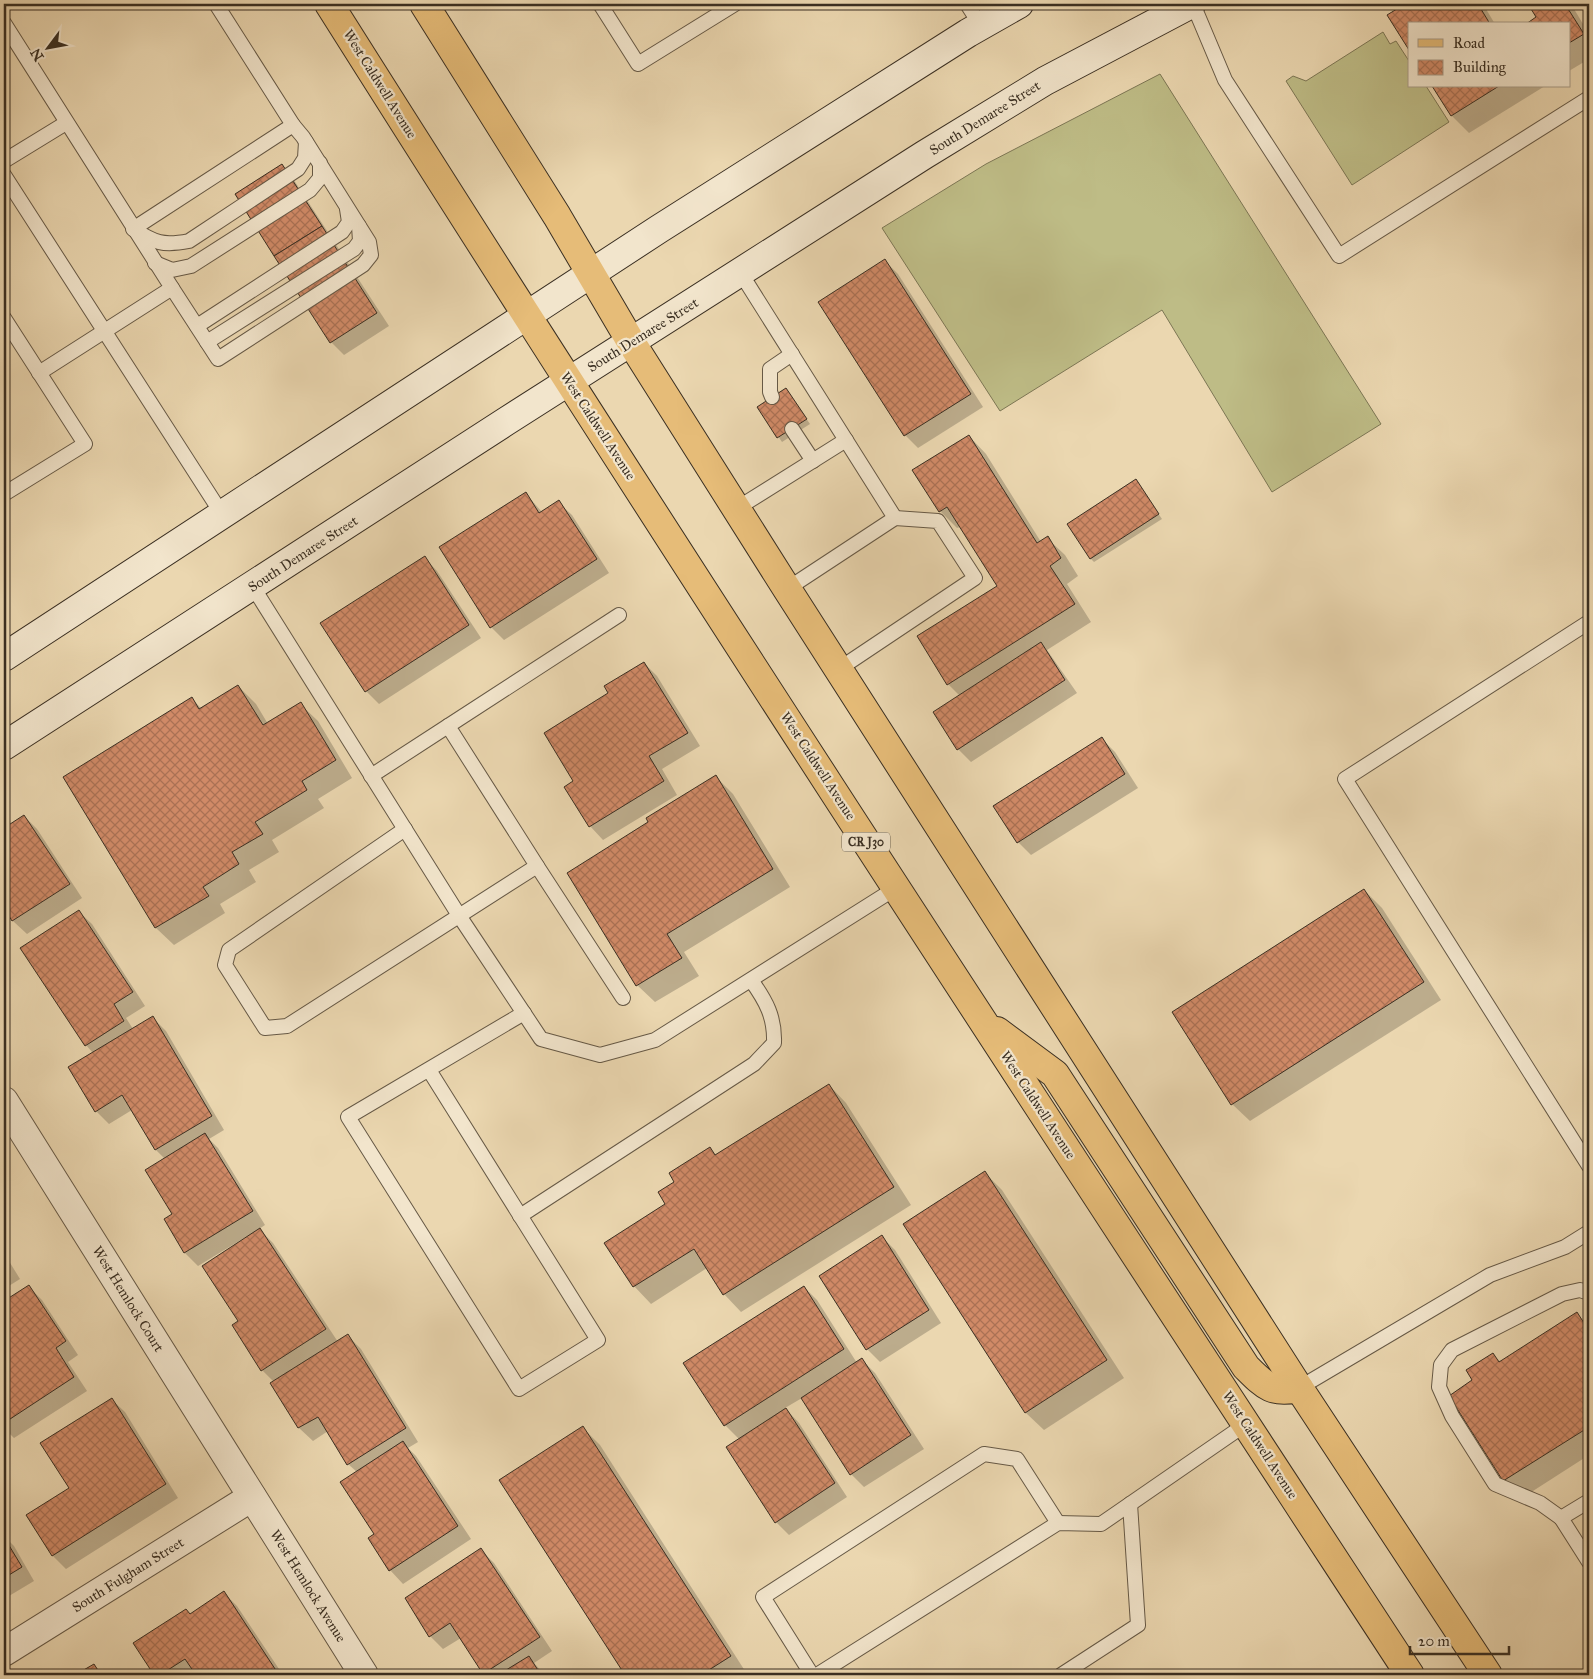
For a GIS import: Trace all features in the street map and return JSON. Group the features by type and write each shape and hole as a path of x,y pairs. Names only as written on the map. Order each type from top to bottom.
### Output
{"main road":[{"name":"West Caldwell Avenue","path":"329,4 527,316 896,888 1410,1675"},
{"path":"424,4 592,273 631,342 736,509 1299,1388 1488,1675"},
{"path":"4,657 592,273 974,15 1019,4"},
{"name":"South Demaree Street","path":"4,746 253,587 569,381 1017,98 1181,7"},
{"path":"982,1019 1055,1074 1246,1367 1270,1388 1281,1392 1299,1388"},
{"name":"West Hemlock Court","path":"4,1101 252,1497"},
{"name":"South Fulgham Street","path":"4,1652 252,1497"},
{"name":"West Hemlock Avenue","path":"252,1497 364,1675"}],"lane":[{"path":"4,22 66,123 218,359 364,265 371,255 369,242 320,163 293,126 216,4"},
{"path":"600,4 638,64 735,4"},
{"path":"1181,7 1225,80 1338,256 1589,98"},
{"path":"4,161 66,123"},
{"path":"133,228 293,126"},
{"path":"133,228 154,242 171,245 189,241 298,169 305,158 306,142"},
{"path":"155,263 172,270 191,266 310,190 320,178 320,163"},
{"path":"4,175 103,332 222,514"},
{"path":"197,326 342,232 349,222 346,206"},
{"path":"207,342 354,249 360,241 359,226"},
{"path":"740,272 895,518"},
{"path":"39,372 172,288"},
{"path":"4,318 85,444 4,494"},
{"path":"772,397 770,392 770,369 792,354"},
{"path":"792,429 813,461"},
{"path":"736,509 846,440"},
{"path":"787,589 895,518 938,522 974,578 839,669"},
{"path":"253,587 370,776 406,828 460,917 541,1039 600,1055 655,1040 896,888"},
{"path":"370,776 619,615"},
{"path":"1589,622 1345,779 1589,1166"},
{"path":"448,726 623,998"},
{"path":"406,828 229,950 225,965 265,1028 287,1026 537,866"},
{"path":"520,1216 754,1064 774,1043 775,1026 768,1004 751,980"},
{"path":"428,1070 598,1340 520,1389 348,1117 524,1013"},
{"path":"1299,1388 1490,1275 1565,1247 1589,1232"},
{"path":"1589,1293 1580,1290 1562,1294 1452,1350 1441,1365 1439,1387 1448,1409 1495,1484 1540,1503 1561,1518 1589,1562"},
{"path":"817,1675 1058,1522 1102,1524 1246,1424"},
{"path":"812,1675 763,1597 984,1454 1017,1459 1058,1522"},
{"path":"1561,1518 1589,1501"},
{"path":"1061,1675 1138,1625 1130,1504"}],"shaded area":[{"path":"1383,32 1390,44 1396,41 1408,59 1408,88 1427,88 1449,122 1352,185 1286,81 1293,76 1306,81"},
{"path":"1160,74 1381,424 1272,492 1162,310 1000,411 882,228 986,164"}],"building":[{"path":"1405,4 1478,4 1489,22 1408,22 1408,48 1387,15"},
{"path":"1528,4 1565,4 1584,34 1570,42 1570,22 1529,22 1536,17"},
{"path":"1433,88 1496,88 1451,116"},
{"path":"282,164 322,226 274,256 235,194"},
{"path":"322,226 377,313 330,343 274,256"},
{"path":"885,259 971,394 904,436 818,302"},
{"path":"786,388 807,419 777,438 757,407"},
{"path":"969,435 1037,543 1048,536 1061,558 1050,566 1075,604 947,685 917,636 997,586 947,507 939,512 912,470"},
{"path":"1136,479 1159,514 1090,559 1067,524"},
{"path":"526,492 539,513 559,500 597,559 490,628 439,547"},
{"path":"425,556 469,625 365,692 320,623"},
{"path":"1041,642 1065,680 957,750 933,712"},
{"path":"644,662 688,733 649,756 664,781 589,827 564,787 573,781 544,733 608,693 604,686"},
{"path":"238,685 263,725 301,702 336,760 302,781 307,790 255,822 263,834 232,852 239,864 203,887 209,896 155,928 63,777 192,697 199,709"},
{"path":"1102,737 1125,774 1017,843 993,806"},
{"path":"716,775 773,869 667,934 682,958 636,986 567,873 648,822 646,818"},
{"path":"24,815 70,884 12,921 4,908 4,828"},
{"path":"1364,889 1424,982 1231,1105 1172,1012"},
{"path":"79,910 133,992 114,1004 124,1021 85,1046 20,948"},
{"path":"153,1016 212,1116 155,1150 122,1095 95,1112 68,1067"},
{"path":"829,1084 894,1187 723,1295 694,1249 633,1287 604,1243 665,1204 658,1192 674,1182 669,1173 710,1147 715,1155"},
{"path":"205,1133 253,1211 184,1253 164,1219 172,1214 145,1170"},
{"path":"985,1171 1107,1360 1025,1413 903,1224"},
{"path":"260,1228 326,1329 261,1371 232,1325 238,1321 202,1266"},
{"path":"882,1235 929,1310 866,1350 819,1276"},
{"path":"29,1285 66,1341 56,1348 74,1377 4,1423 4,1385 7,1383 4,1378 4,1301"},
{"path":"804,1286 844,1349 724,1426 683,1363"},
{"path":"1577,1312 1589,1331 1589,1427 1503,1481 1449,1396 1472,1380 1466,1370 1493,1353 1499,1362"},
{"path":"348,1334 406,1428 347,1465 318,1417 298,1428 270,1383"},
{"path":"862,1358 911,1435 850,1475 801,1398"},
{"path":"112,1398 166,1484 52,1556 26,1515 69,1488 40,1443"},
{"path":"786,1408 835,1483 775,1523 726,1447"},
{"path":"583,1426 731,1656 701,1675 625,1675 499,1480"},
{"path":"403,1441 458,1526 389,1571 368,1538 374,1534 340,1482"},
{"path":"4,1537 22,1567 4,1578"},
{"path":"481,1548 540,1637 483,1674 450,1623 429,1637 405,1598"},
{"path":"224,1591 279,1675 196,1675 185,1659 160,1675 154,1675 133,1643 186,1609 190,1614"},
{"path":"529,1656 541,1675 498,1675"},
{"path":"94,1664 101,1675 75,1675"}]}
